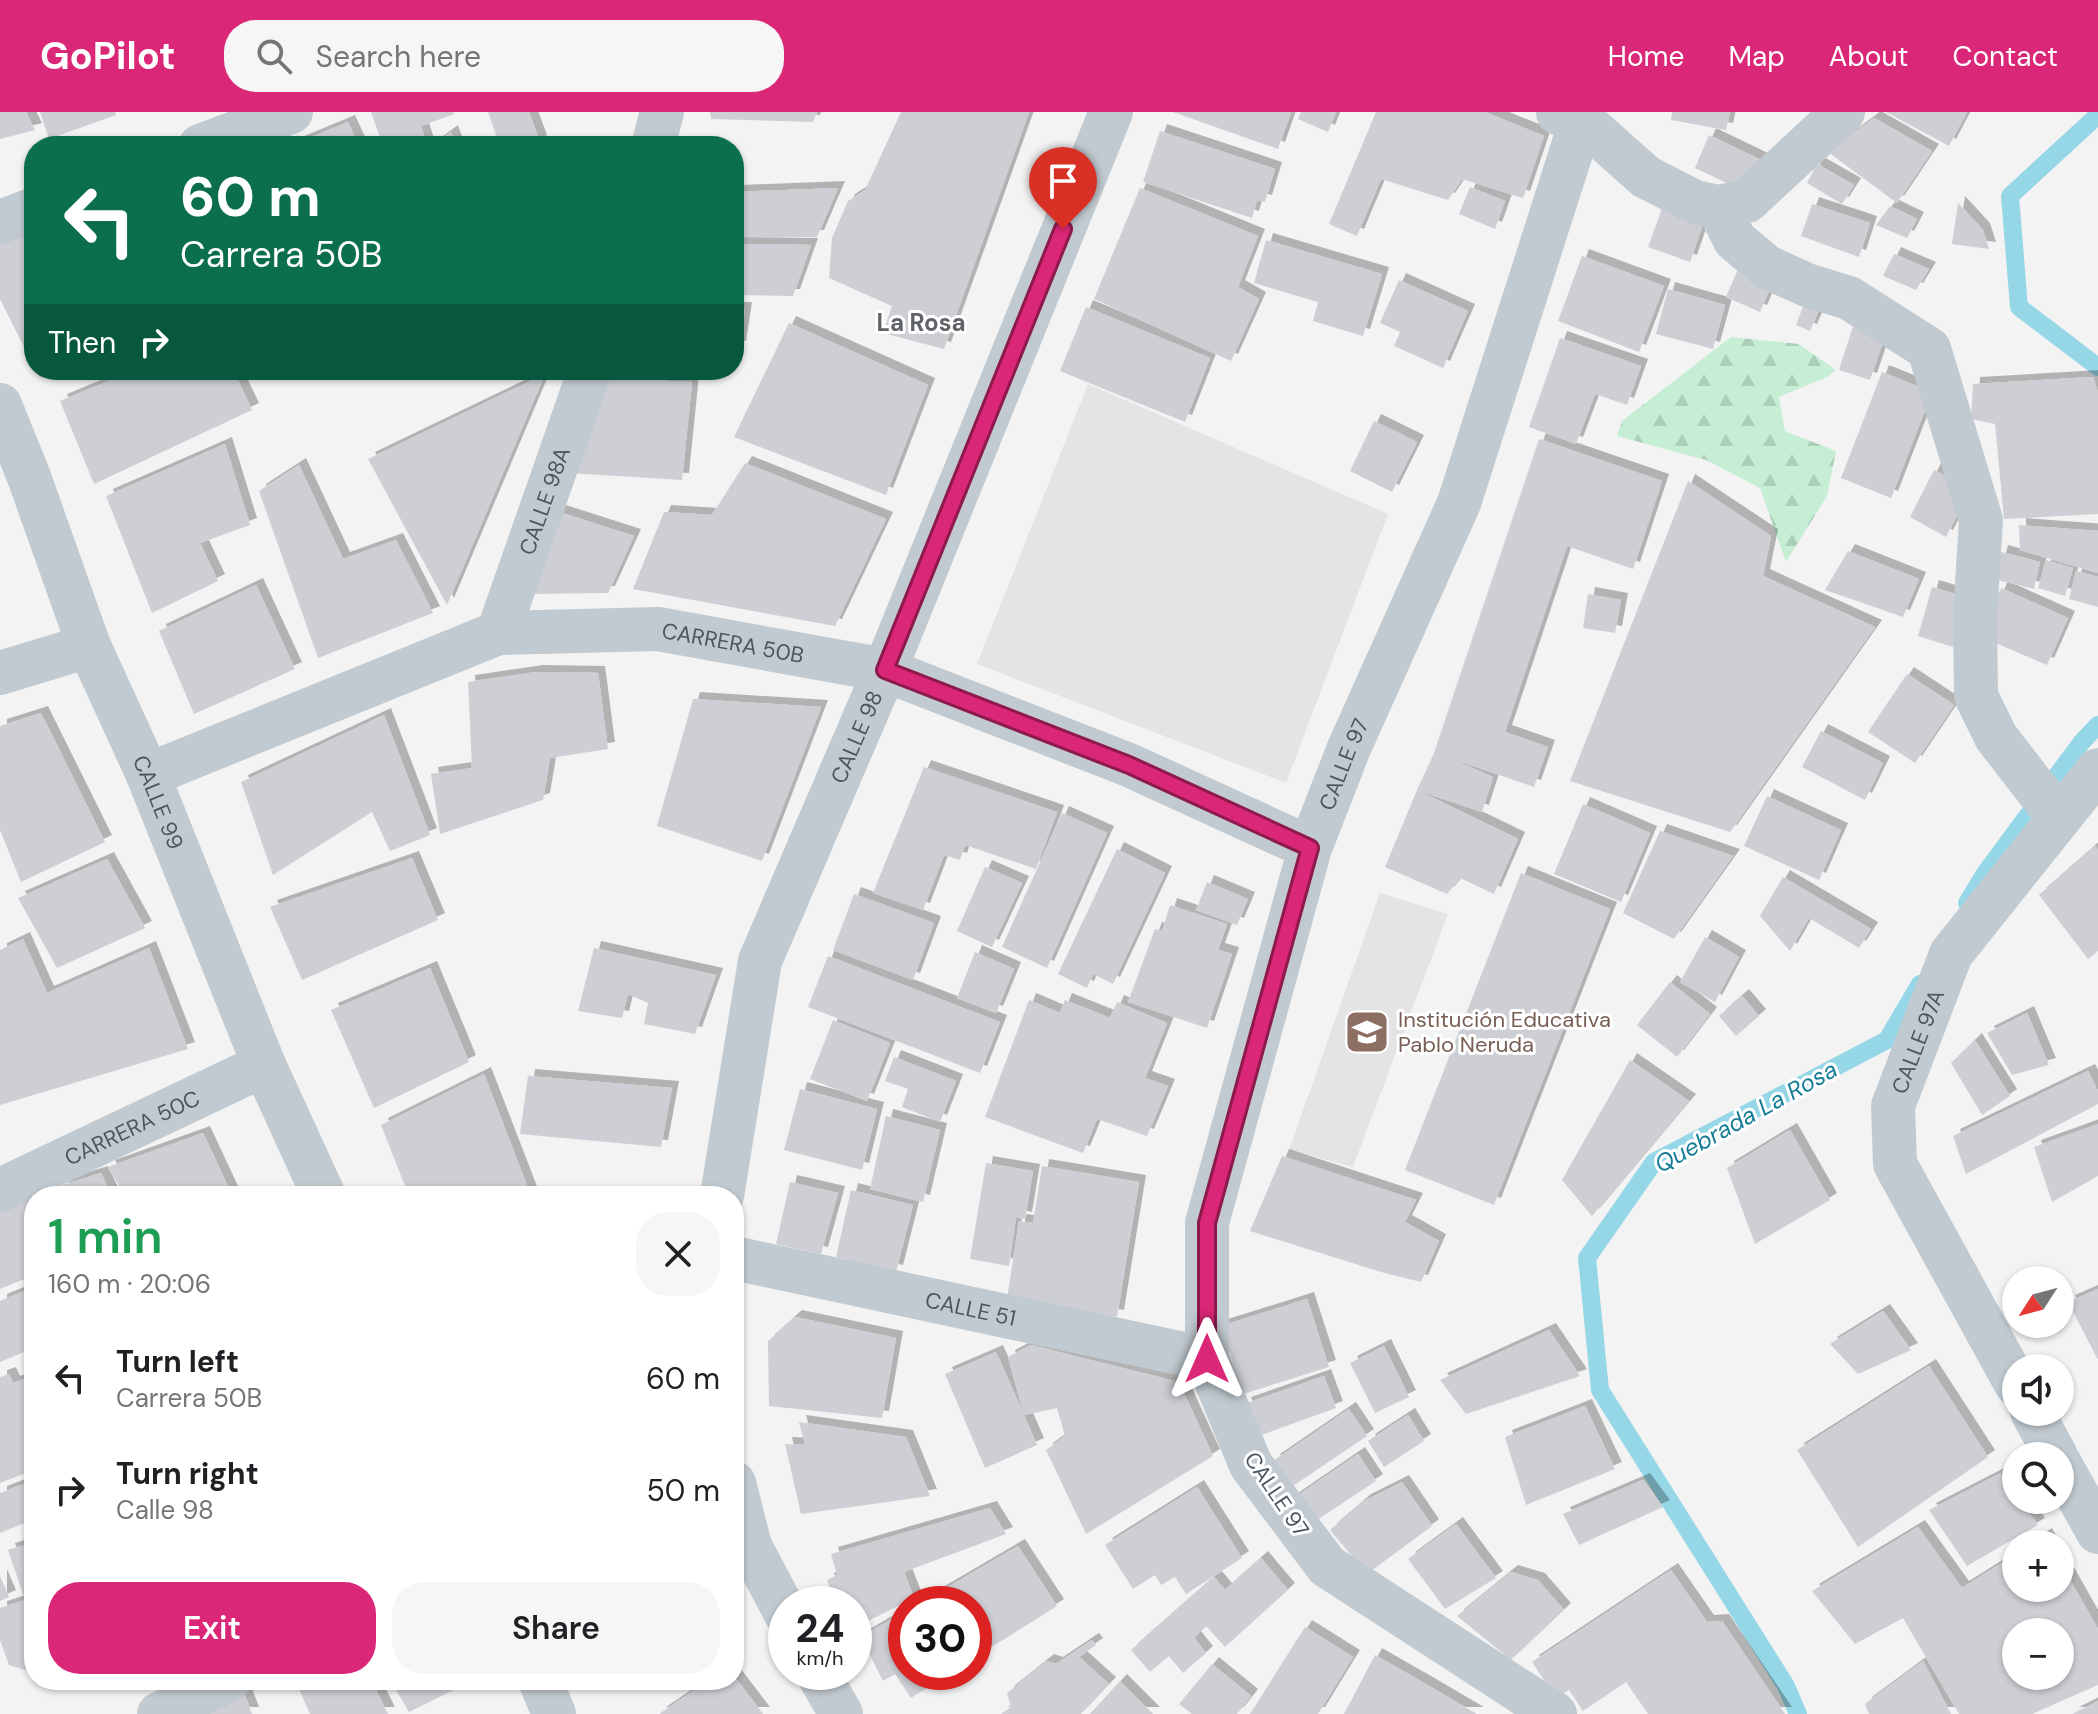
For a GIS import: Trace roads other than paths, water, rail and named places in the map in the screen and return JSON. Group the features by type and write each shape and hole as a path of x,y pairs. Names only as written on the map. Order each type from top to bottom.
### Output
{"street":[{"path":"227,136 291,112"},
{"path":"656,136 662,112"},
{"name":"CALLE 98","path":"724,1186 760,961 885,670 1111,112"},
{"path":"1574,115 1646,177 1695,202 1718,207 1747,201 1843,112"},
{"name":"CALLE 97","path":"1555,1714 1327,1566 1251,1465 1207,1359 1207,1223 1310,848 1349,748 1459,503 1574,115"},
{"path":"1718,207 1735,240 1767,267 1807,285 1849,298 1929,349 1981,520 1975,616 1976,696 1996,737 2053,811"},
{"path":"0,222 24,213"},
{"name":"CALLE 98A","path":"498,633 587,380"},
{"name":"CALLE 99","path":"0,405 89,646 148,775 264,1065 319,1186"},
{"name":"CARRERA 50B","path":"148,775 498,633 658,629 885,670 1129,765 1310,848"},
{"path":"0,673 89,646"},
{"name":"CALLE 97A","path":"2002,1359 1895,1164 1893,1106 1951,954 2053,811 2098,770"},
{"name":"CARRERA 50C","path":"0,1190 264,1065"},
{"name":"CALLE 51","path":"744,1260 1207,1359"},
{"path":"2074,1489 2098,1532"},
{"path":"744,1522 750,1546 771,1586"},
{"path":"159,1714 208,1690"},
{"path":"544,1690 554,1714"},
{"path":"827,1690 841,1714"}],"waterway":[{"name":"Quebrada La Rosa","path":"2098,115 2010,196 2019,307 2098,367"},
{"name":"Quebrada La Rosa","path":"1967,903 1986,872 2081,743 2098,725"},
{"name":"Quebrada La Rosa","path":"1798,1714 1786,1686 1600,1390 1587,1258 1654,1162 1887,1040 1920,984"}],"place":[{"name":"Institución Educativa Pablo Neruda","path":"1367,1032"}],"district":[{"name":"La Rosa","path":"921,323"}]}
